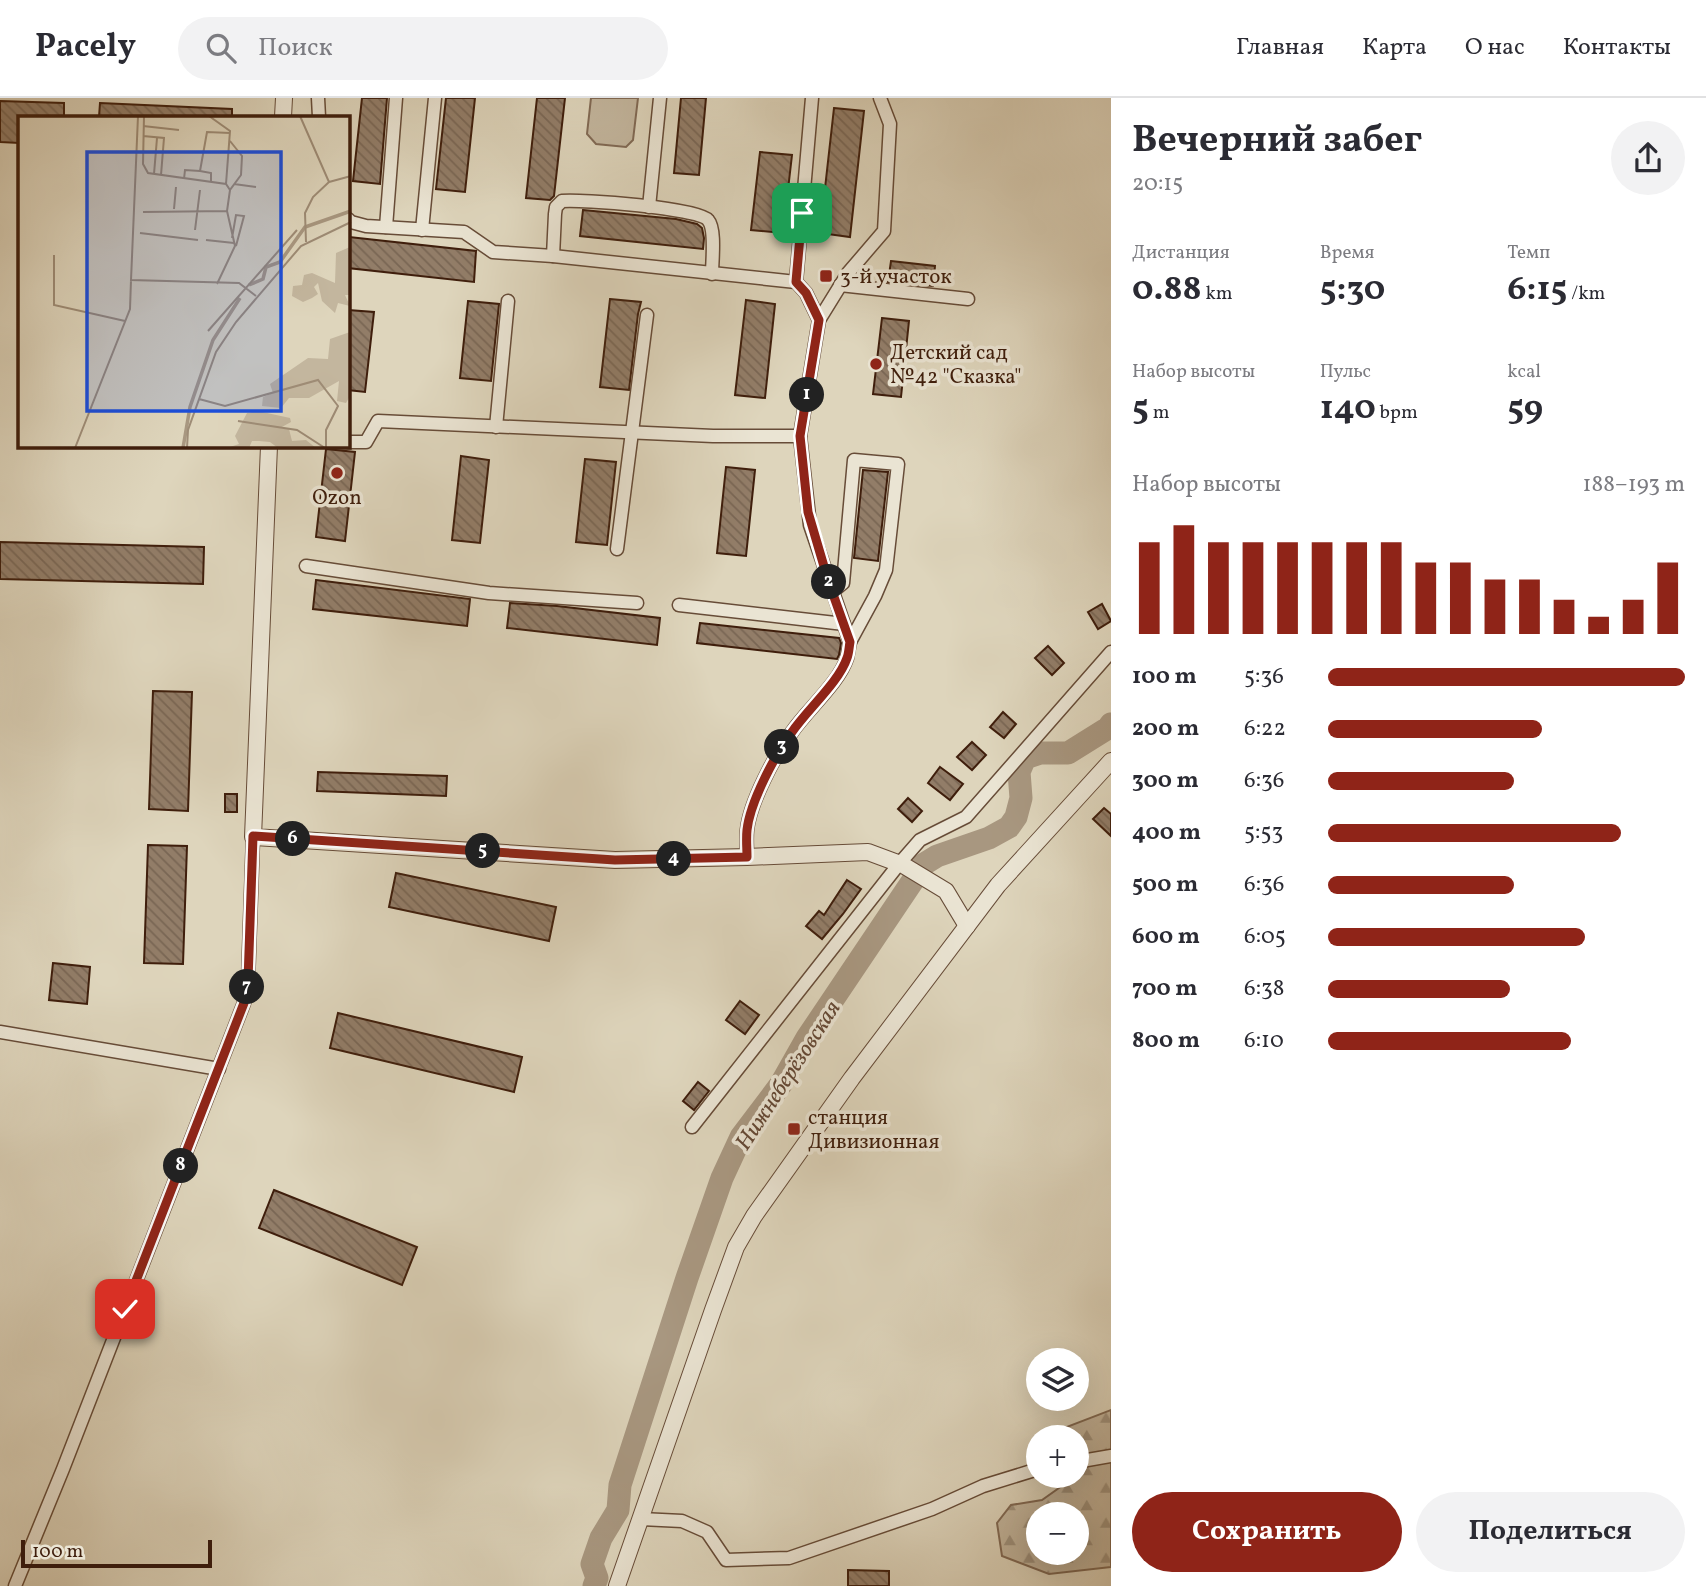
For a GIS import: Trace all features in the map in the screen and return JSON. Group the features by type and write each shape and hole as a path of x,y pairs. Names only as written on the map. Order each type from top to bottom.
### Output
{"street":[{"path":"283,116 284,98"},
{"path":"318,98 319,116"},
{"path":"386,227 396,98"},
{"path":"422,230 435,98"},
{"path":"649,207 660,98"},
{"path":"796,282 812,98"},
{"path":"850,642 810,525 800,436 819,320 848,272 884,231 890,124 880,98"},
{"path":"553,256 556,207 562,201 649,207 699,214 708,220 712,232 712,274"},
{"path":"350,221 366,226 464,232 493,252 796,282 806,293 819,320"},
{"path":"840,285 968,299"},
{"path":"496,427 508,301"},
{"path":"617,549 647,316"},
{"path":"350,442 366,442 378,421 713,436 800,436"},
{"path":"16,1586 244,1003 248,981 269,448"},
{"path":"747,857 747,829 756,798 791,732 843,666 850,642 886,570 898,464 854,460 843,583 832,592"},
{"path":"306,566 489,593 637,603"},
{"path":"679,606 844,624"},
{"path":"692,1126 920,840 966,817 1111,652"},
{"path":"618,1586 736,1247 754,1216 852,1078 998,885 1111,761"},
{"path":"253,836 615,860 868,852 899,864 946,891 967,926"},
{"path":"0,1032 219,1069"},
{"path":"1089,1460 1111,1456"},
{"path":"641,1519 682,1521 707,1532 726,1560 789,1558 932,1509 983,1486 1026,1473"}],"green space":[{"path":"591,98 638,98 633,140 626,147 596,144 587,134"},
{"path":"1111,1410 1111,1567 1049,1574 1002,1556 997,1523 1011,1505 1026,1503 1026,1565 1089,1565 1089,1502 1030,1502 1042,1500 1059,1488 1089,1488 1089,1425 1072,1425"}],"building":[{"path":"362,98 387,98 380,184 353,181"},
{"path":"446,98 475,98 465,192 436,189"},
{"path":"537,98 565,98 554,196 550,200 526,198"},
{"path":"681,98 706,98 699,175 674,173"},
{"path":"0,101 64,103 64,116 18,116 18,143 0,142"},
{"path":"100,103 232,109 232,116 99,116"},
{"path":"834,108 864,111 850,237 820,233"},
{"path":"760,152 792,155 783,233 751,230"},
{"path":"583,210 676,219 697,224 702,228 703,249 580,236"},
{"path":"350,237 476,251 474,282 350,268"},
{"path":"891,261 935,266 933,286 888,282"},
{"path":"610,299 641,302 629,390 600,387"},
{"path":"746,300 775,304 765,398 735,395"},
{"path":"468,301 499,304 491,381 460,378"},
{"path":"350,310 374,312 365,392 350,390"},
{"path":"882,318 909,321 901,397 873,394"},
{"path":"326,449 355,452 345,541 316,537"},
{"path":"461,456 489,460 480,543 452,540"},
{"path":"585,459 616,462 607,545 576,542"},
{"path":"726,467 755,470 746,556 717,553"},
{"path":"863,470 888,472 878,561 854,558"},
{"path":"0,542 204,547 203,584 0,579"},
{"path":"316,580 470,599 467,626 313,609"},
{"path":"510,603 660,618 657,645 507,628"},
{"path":"1102,604 1111,621 1098,629 1088,612"},
{"path":"700,623 839,638 839,655 837,659 697,643"},
{"path":"1048,646 1064,663 1052,675 1035,658"},
{"path":"153,691 192,692 188,811 149,809"},
{"path":"1003,712 1016,724 1004,738 990,727"},
{"path":"972,742 986,755 972,770 957,757"},
{"path":"940,767 963,784 950,800 928,783"},
{"path":"318,772 447,776 446,796 317,791"},
{"path":"225,794 237,794 237,812 225,812"},
{"path":"908,798 922,811 912,822 898,809"},
{"path":"1104,808 1111,814 1111,836 1093,819"},
{"path":"148,845 187,846 183,964 144,963"},
{"path":"396,873 556,907 549,941 389,907"},
{"path":"847,880 861,889 822,939 806,926 819,911 824,915"},
{"path":"53,963 90,967 87,1004 49,1000"},
{"path":"740,1001 759,1015 745,1034 726,1020"},
{"path":"338,1013 522,1057 514,1092 330,1048"},
{"path":"698,1082 709,1091 694,1110 683,1101"},
{"path":"274,1190 417,1247 402,1285 259,1228"},
{"path":"848,1570 889,1571 889,1586 848,1586"}],"waterway":[{"name":"Нижнеберёзовская","path":"594,1586 597,1578 592,1564 601,1538 618,1510 620,1485 687,1278 722,1178 741,1137 781,1084 807,1038 924,864 937,856 989,838 1009,827 1016,817 1021,798 1019,772 1025,758 1040,753 1068,753 1111,724"}],"place":[{"name":"3-й участок","path":"826,276"},
{"name":"Детский сад №42 \"Сказка\"","path":"876,364"},
{"name":"Ozon","path":"337,473"},
{"name":"станция Дивизионная","path":"794,1129"}],"route":[{"path":"125,1309 244,1003 248,981 253,836 615,860 747,857 747,829 756,798 791,732 837,676 847,658 850,642 810,525 805,492 800,436 819,320 806,293 796,282 802,213"}]}
